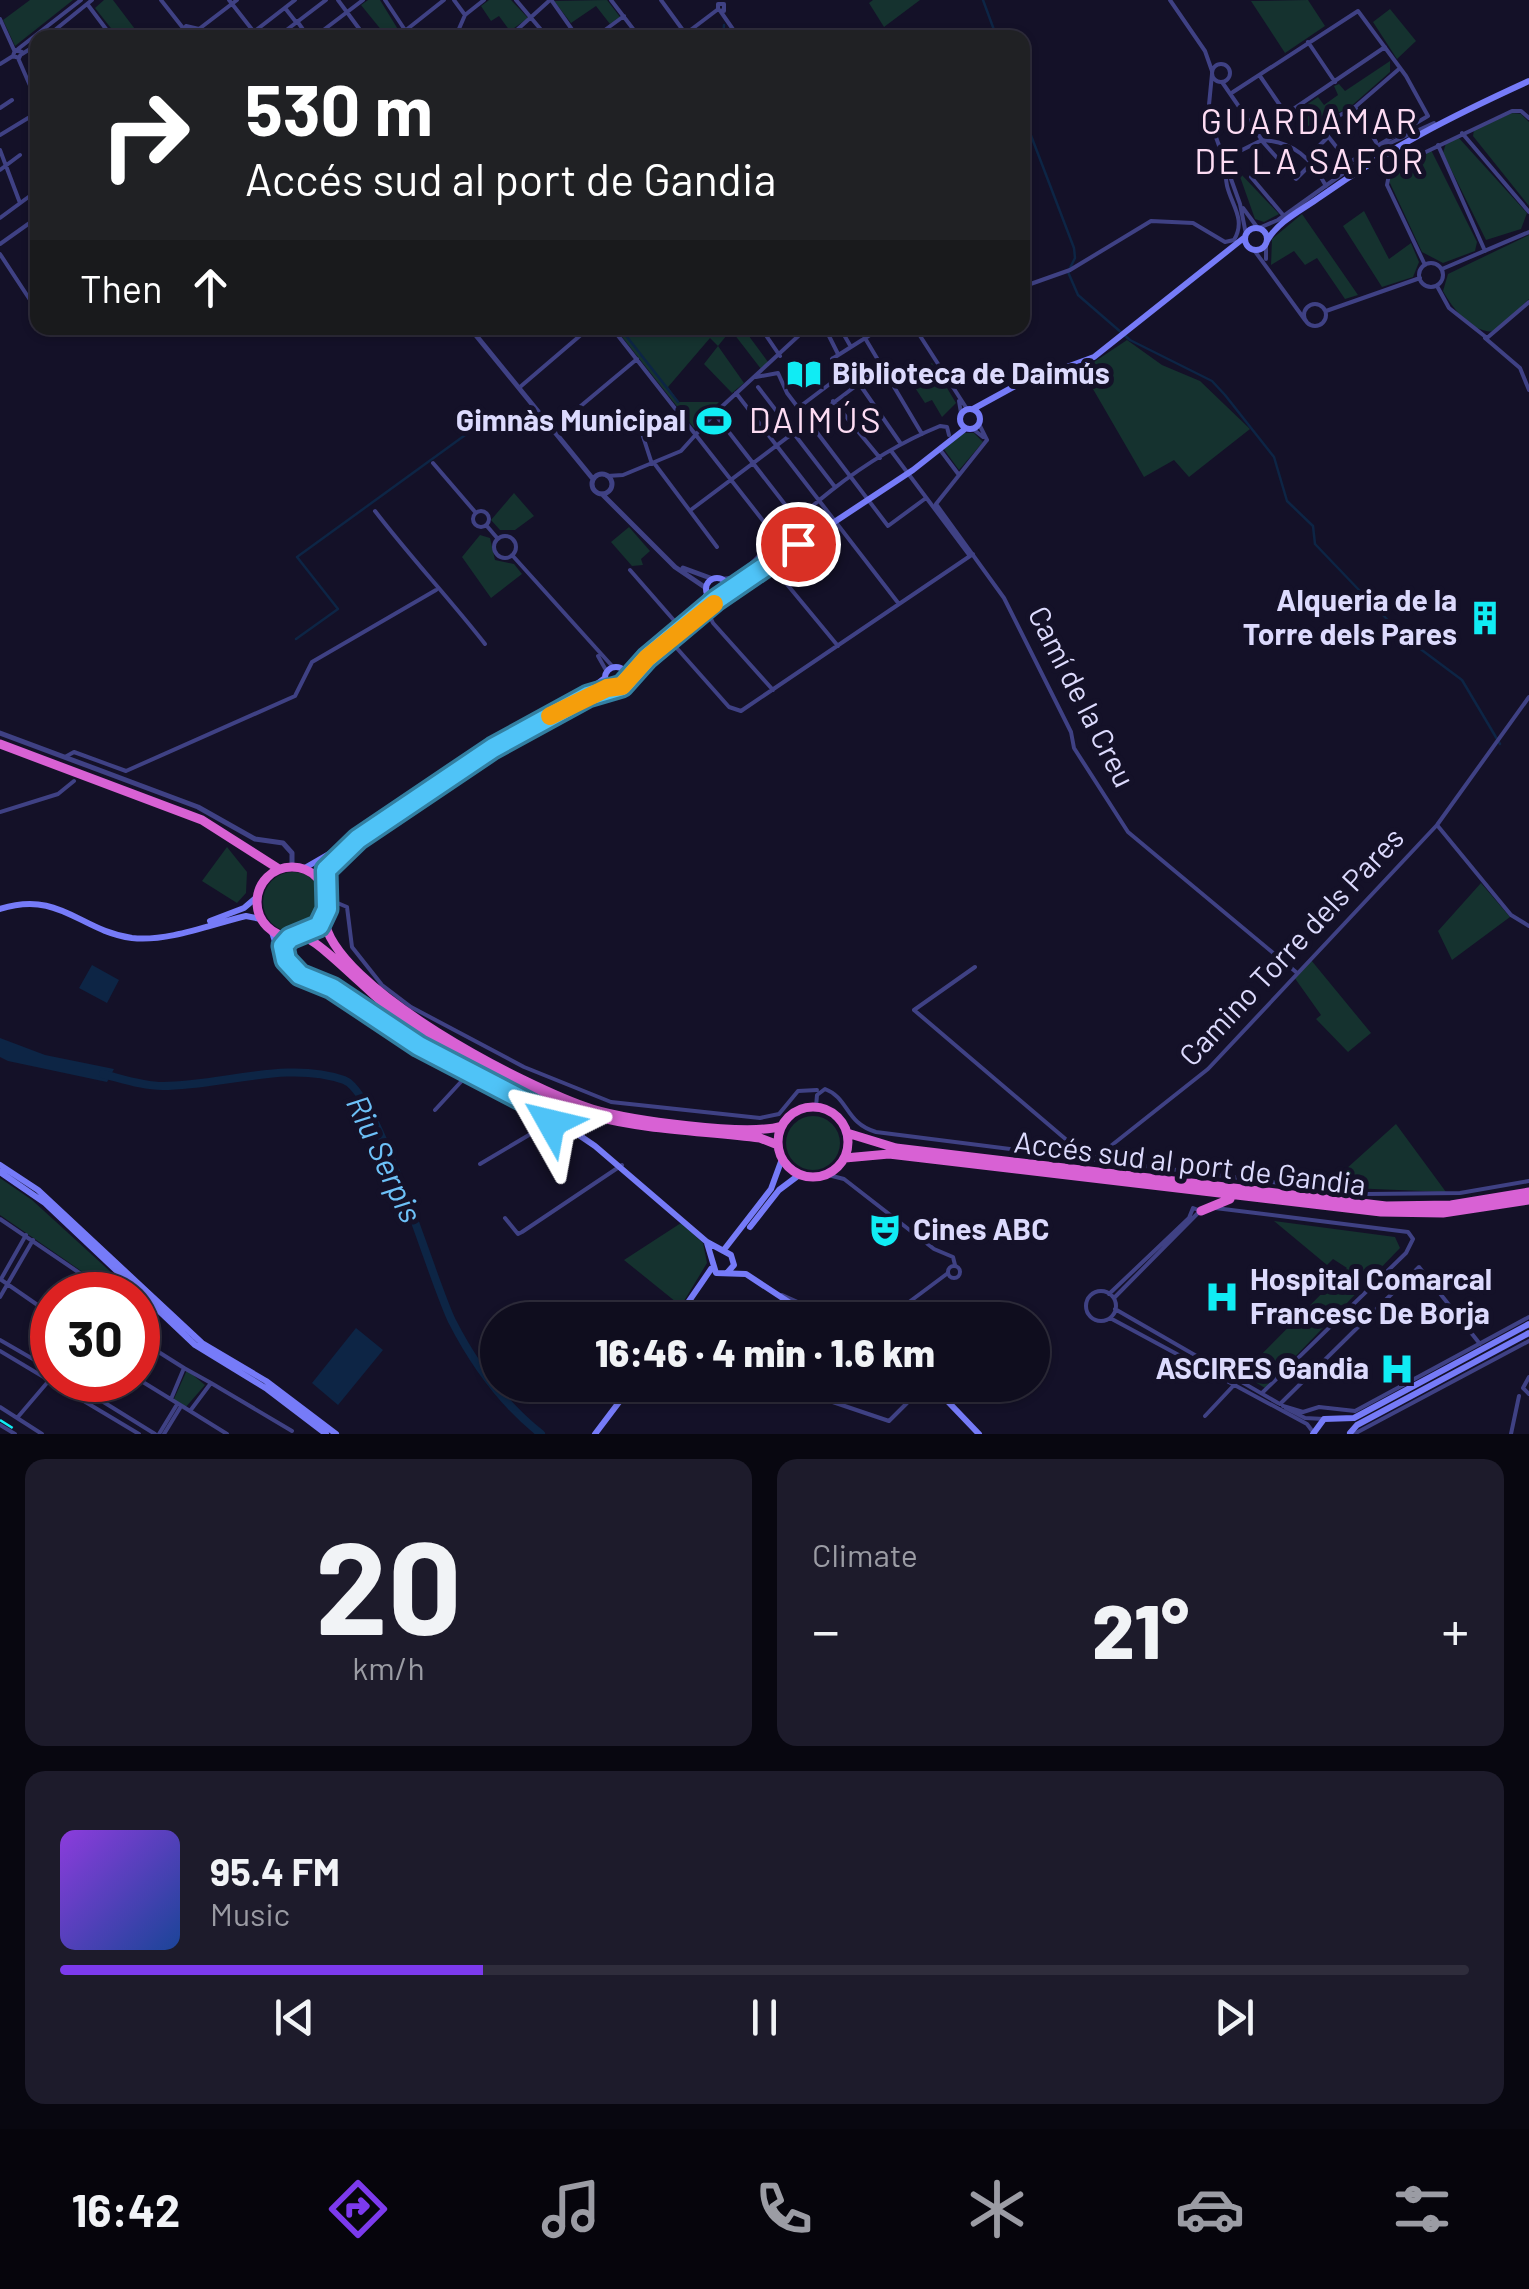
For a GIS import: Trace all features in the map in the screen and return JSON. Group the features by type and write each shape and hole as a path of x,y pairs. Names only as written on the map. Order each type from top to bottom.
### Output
{"highway":[{"path":"0,744 184,812 279,869 297,868 323,884 328,900 324,918 330,939 352,967 399,1008 563,1098 606,1112 751,1130 782,1126 800,1110 816,1107"},
{"path":"245,849 260,867 261,919 272,932 290,938 302,936 324,918"},
{"path":"262,882 279,869"},
{"path":"302,936 325,949 365,990 407,1023 561,1104 616,1121 760,1138 778,1145"},
{"name":"Accés sud al port de Gandia","path":"816,1107 833,1113 847,1133 896,1148 1386,1206 1450,1205 1529,1196"},
{"path":"782,1126 778,1145 782,1160 800,1175 828,1174 845,1158 847,1133"},
{"name":"Accés sud al port de Gandia","path":"845,1158 889,1154 1312,1205 1420,1214 1529,1196"},
{"path":"1200,1211 1230,1199 1312,1205"}],"main road":[{"path":"540,720 610,687 622,686 647,658 708,614 716,600 909,476 944,442 965,413 998,395 1087,362 1223,259 1246,235 1284,219 1431,120 1529,81"},
{"path":"1223,259 1267,242 1284,219"},
{"path":"1259,228 1267,242"},
{"path":"1246,235 1254,250"},
{"path":"944,442 974,424 998,395"},
{"path":"965,413 974,424"},
{"path":"965,413 974,424"},
{"path":"690,624 706,591 720,580 756,572"},
{"path":"720,580 727,593"},
{"path":"706,591 716,600"},
{"path":"297,868 358,839 612,671 647,658"},
{"path":"612,671 627,678"},
{"path":"610,687 612,671"},
{"path":"323,884 329,865 358,839"},
{"path":"200,926 236,912 258,896"},
{"path":"0,909 48,904 135,938 246,916 261,919"},
{"path":"272,932 283,963 332,988 398,1034 556,1119 622,1165 707,1242 795,1302"},
{"path":"290,938 283,950 300,975"},
{"path":"689,1302 711,1264 772,1189 782,1160"},
{"path":"0,1168 45,1204 195,1345 271,1392 326,1434"},
{"path":"0,1168 38,1190 198,1340 278,1390 336,1434"},
{"path":"725,1274 750,1226 779,1190 800,1175"},
{"path":"707,1242 711,1264 725,1274"},
{"path":"694,1302 711,1282 725,1274 746,1274 793,1302"},
{"path":"1313,1433 1324,1418 1354,1418 1529,1320"},
{"path":"1340,1420 1351,1434 1357,1425 1529,1332"},
{"path":"594,1434 618,1402"},
{"path":"945,1402 979,1434"}],"street":[{"path":"161,0 183,28 199,30 233,1 248,30"},
{"path":"256,30 295,0"},
{"path":"286,30 326,0"},
{"path":"338,0 360,30"},
{"path":"322,30 362,0"},
{"path":"385,0 405,30 444,0"},
{"path":"454,0 465,15"},
{"path":"458,30 465,15 484,0"},
{"path":"516,0 542,30"},
{"path":"518,30 550,0 572,30"},
{"path":"611,0 634,30"},
{"path":"662,0 680,30"},
{"path":"1170,0 1206,51 1229,68 1233,92 1262,140 1298,179 1312,167"},
{"path":"87,1 107,30"},
{"path":"54,30 87,1"},
{"path":"49,30 87,1"},
{"path":"690,30 720,5 734,30"},
{"path":"285,8 304,30"},
{"path":"1233,92 1356,10 1400,68 1431,120"},
{"path":"605,30 624,16"},
{"path":"0,18 30,85"},
{"path":"1308,42 1334,82"},
{"path":"17,54 30,44"},
{"path":"1259,74 1286,114 1385,47"},
{"path":"0,64 30,48"},
{"path":"1206,51 1212,72 1233,92"},
{"path":"1221,64 1212,72 1208,115 1240,204 1246,235"},
{"path":"1350,165 1320,128 1355,108 1400,68"},
{"path":"1209,93 1229,77"},
{"path":"0,108 12,100"},
{"path":"1355,108 1377,143"},
{"path":"1420,278 1425,264 1386,176 1399,162 1517,110 1529,118"},
{"path":"0,135 30,117"},
{"path":"1252,177 1284,219 1377,143 1431,120"},
{"path":"1350,165 1431,120"},
{"path":"1462,133 1529,212"},
{"path":"1307,158 1327,138"},
{"path":"1224,159 1262,140 1288,144 1307,158 1326,186"},
{"path":"1437,144 1485,250"},
{"path":"0,150 20,203"},
{"path":"0,170 20,155"},
{"path":"1030,283 1071,269 1151,220 1193,224 1225,242 1234,240 1239,218 1224,182 1227,167"},
{"path":"1312,167 1332,182"},
{"path":"1224,182 1232,180"},
{"path":"0,218 30,196"},
{"path":"1240,204 1259,228"},
{"path":"0,244 30,222"},
{"path":"1442,269 1529,232"},
{"path":"1267,242 1267,264"},
{"path":"1254,250 1305,320 1320,325 1326,311"},
{"path":"0,254 30,300"},
{"path":"1425,264 1432,262 1442,269"},
{"path":"1437,286 1442,280 1442,269"},
{"path":"1420,278 1426,286 1437,286"},
{"path":"1290,300 1326,311 1420,278"},
{"path":"1437,286 1448,308 1520,368 1529,390"},
{"path":"1483,337 1495,335 1529,302"},
{"path":"1305,320 1304,312 1312,304"},
{"path":"476,335 587,466 594,479 594,490 618,505 669,561 706,591"},
{"path":"520,388 582,335"},
{"path":"618,335 775,536"},
{"path":"766,335 780,356"},
{"path":"602,494 623,476 681,451 714,413 800,335"},
{"path":"827,335 851,387"},
{"path":"844,335 851,347"},
{"path":"862,335 922,434"},
{"path":"834,357 869,335"},
{"path":"919,335 965,413"},
{"path":"558,425 637,359"},
{"path":"718,547 689,512 881,368"},
{"path":"756,377 777,372 798,408 888,526 926,498"},
{"path":"798,408 843,374"},
{"path":"858,382 901,444"},
{"path":"758,387 836,487"},
{"path":"736,394 899,604"},
{"path":"834,400 880,458"},
{"path":"714,413 795,518"},
{"path":"636,415 653,464 692,509"},
{"path":"935,506 986,440 974,424"},
{"path":"669,561 720,580 738,577 775,536 817,499 890,450 940,426 947,427 944,442 959,474"},
{"name":"Camí de la Creu","path":"890,450 972,554 1022,632 1071,732 1074,748 1128,832 1296,972"},
{"path":"433,463 476,513 487,514 486,525"},
{"path":"587,466 605,475 618,505"},
{"path":"594,479 623,476"},
{"path":"376,511 436,590 445,593 485,644"},
{"path":"476,513 475,524 486,525 498,539 513,540 512,555"},
{"path":"498,539 496,552 512,555 612,671"},
{"path":"674,646 729,707 745,709 972,554"},
{"path":"771,565 838,646"},
{"path":"630,570 678,625"},
{"path":"64,758 74,752 126,771 211,737 295,696 312,662 436,590"},
{"path":"708,614 773,690"},
{"name":"Camino Torre dels Pares","path":"1092,1161 1194,1084 1437,826 1460,788 1529,696"},
{"path":"0,734 198,807 255,839 283,843 297,868"},
{"path":"0,812 58,794 74,781"},
{"path":"1437,826 1511,915 1529,926"},
{"path":"328,900 347,907 352,947 390,992 562,1086 611,1102 760,1118 779,1114 798,1091 808,1087 836,1094 851,1120 876,1132 1092,1161 1403,1196 1460,1194 1529,1181"},
{"path":"975,967 914,1010 1092,1161"},
{"path":"435,1110 470,1072"},
{"path":"816,1107 819,1091"},
{"path":"480,1164 556,1119"},
{"path":"504,1218 518,1234 622,1165"},
{"path":"828,1174 844,1179 934,1249 953,1257 960,1275 952,1278 948,1273"},
{"path":"1214,1208 1408,1232 1413,1240 1410,1248 1262,1393"},
{"path":"1111,1296 1200,1211"},
{"path":"0,1219 79,1272"},
{"path":"26,1236 0,1279 30,1299"},
{"path":"0,1296 33,1240"},
{"path":"909,1302 955,1266"},
{"path":"1281,1405 1419,1268 1480,1344"},
{"path":"1111,1296 1094,1293 1087,1307 1097,1320 1110,1318 1307,1424 1313,1433"},
{"path":"782,1294 798,1302"},
{"path":"1111,1296 1116,1309 1281,1405 1306,1418 1324,1418"},
{"path":"1110,1318 1116,1309"},
{"path":"1281,1405 1303,1412 1319,1407 1348,1412 1529,1320"},
{"path":"0,1340 30,1361"},
{"path":"1351,1434 1520,1346 1529,1345"},
{"path":"0,1351 30,1365"},
{"path":"160,1353 292,1431"},
{"path":"171,1399 184,1368"},
{"path":"1526,1393 1529,1377"},
{"path":"190,1412 211,1384"},
{"path":"1205,1416 1235,1384"},
{"path":"160,1393 227,1434"},
{"path":"1511,1434 1519,1396"},
{"path":"17,1418 30,1402"},
{"path":"91,1402 140,1434"},
{"path":"105,1402 159,1434 178,1407"},
{"path":"832,1402 888,1422 907,1404"},
{"path":"0,1407 42,1434"},
{"path":"0,1425 15,1434"}],"green space":[{"path":"30,0 73,0 30,30 15,46 3,20"},
{"path":"104,0 113,0 136,30 112,30 95,8"},
{"path":"368,0 380,0 398,30 381,30 361,5"},
{"path":"489,0 511,0 528,18 509,30 499,16 491,21 481,6"},
{"path":"607,0 620,17 610,24 596,6 571,23 554,1"},
{"path":"920,0 884,27 869,3"},
{"path":"1308,0 1325,26 1285,53 1251,1"},
{"path":"1390,9 1416,41 1397,59 1373,22"},
{"path":"1390,61 1390,72 1349,108 1308,126 1299,110 1318,97 1324,105 1338,95 1334,86 1339,84 1345,91"},
{"path":"1512,113 1521,114 1529,122 1529,206 1473,136 1474,130"},
{"path":"1458,137 1527,213 1521,229 1486,240 1443,153 1446,143"},
{"path":"1431,150 1477,242 1475,251 1443,263 1422,252 1389,181 1395,168"},
{"path":"1238,171 1279,214 1264,222 1255,219"},
{"path":"1364,211 1389,259 1411,243 1419,262 1413,277 1382,287 1343,226"},
{"path":"1302,214 1358,295 1345,299 1317,258 1305,265 1294,251 1271,265 1272,239"},
{"path":"1529,235 1529,299 1496,331 1472,325 1443,291 1448,274"},
{"path":"621,335 727,335 718,346 710,338 668,387 679,402 719,402 694,428"},
{"path":"735,335 748,335 768,362 761,369"},
{"path":"1127,340 1162,365 1200,381 1250,429 1189,477 1174,460 1144,477 1082,370"},
{"path":"718,346 744,383 732,393 704,364"},
{"path":"932,363 956,403 942,417 932,400 925,403 908,377"},
{"path":"964,433 974,433 983,442 959,470 943,448"},
{"path":"514,493 534,516 515,530 500,530 491,520"},
{"path":"629,527 650,551 641,559 643,565 632,566 611,542"},
{"path":"480,535 490,538 495,560 514,564 522,574 491,598 462,557"},
{"path":"227,847 247,872 246,893 237,903 202,881"},
{"path":"293,872 314,881 323,902 314,923 293,932 272,923 263,902 272,881"},
{"path":"1481,883 1510,917 1452,960 1438,931"},
{"path":"1311,960 1371,1033 1348,1052 1316,1019 1321,1015 1294,977"},
{"path":"813,1116 832,1124 840,1143 832,1162 813,1170 794,1162 786,1143 794,1124"},
{"path":"1396,1124 1446,1192 1326,1187"},
{"path":"0,1178 32,1200 111,1272 83,1272 0,1215"},
{"path":"1274,1221 1395,1237 1400,1248 1265,1388 1242,1374 1347,1268 1333,1259 1327,1265"},
{"path":"681,1223 703,1243 707,1263 683,1302 676,1302 624,1260"},
{"path":"187,1370 205,1385 185,1408 173,1401"}],"water":[{"path":"92,965 119,980 107,1003 79,988"},
{"path":"0,1038 45,1055 114,1069 107,1082 8,1061 0,1057"},
{"path":"356,1328 383,1350 338,1405 312,1383"}],"waterway":[{"path":"983,0 994,30"},
{"path":"724,25 724,30"},
{"path":"1030,133 1074,248 1075,258 1068,272 1078,295 1130,340 1212,381 1274,457 1287,501 1313,526 1315,544 1403,636 1462,680 1500,744"},
{"path":"625,335 678,402"},
{"path":"296,639 338,609 297,557 479,425"},
{"name":"Riu Serpis","path":"103,1074 163,1086 300,1072 344,1080 358,1092 388,1151 452,1321 502,1396 541,1434"}],"railway":[{"path":"0,1420 22,1434"}],"slow traffic":[{"path":"550,716 607,688 622,686 647,658 714,604"}],"place":[{"name":"Biblioteca de Daimús","path":"804,374"},
{"name":"Gimnàs Municipal","path":"714,421"},
{"name":"Alqueria de la Torre dels Pares","path":"1485,618"},
{"name":"Cines ABC","path":"885,1230"},
{"name":"Hospital Comarcal Francesc De Borja","path":"1222,1297"},
{"name":"ASCIRES Gandia","path":"1397,1369"}],"district":[{"name":"GUARDAMAR DE LA SAFOR","path":"1310,142"},
{"name":"DAIMÚS","path":"816,421"}],"route":[{"path":"551,1123 556,1119 542,1110 398,1034 332,988 300,975 286,960 283,946 290,938 319,926 327,909 323,884 326,870 358,839 515,734 588,696 622,686 647,658 716,600 798,544"}]}
